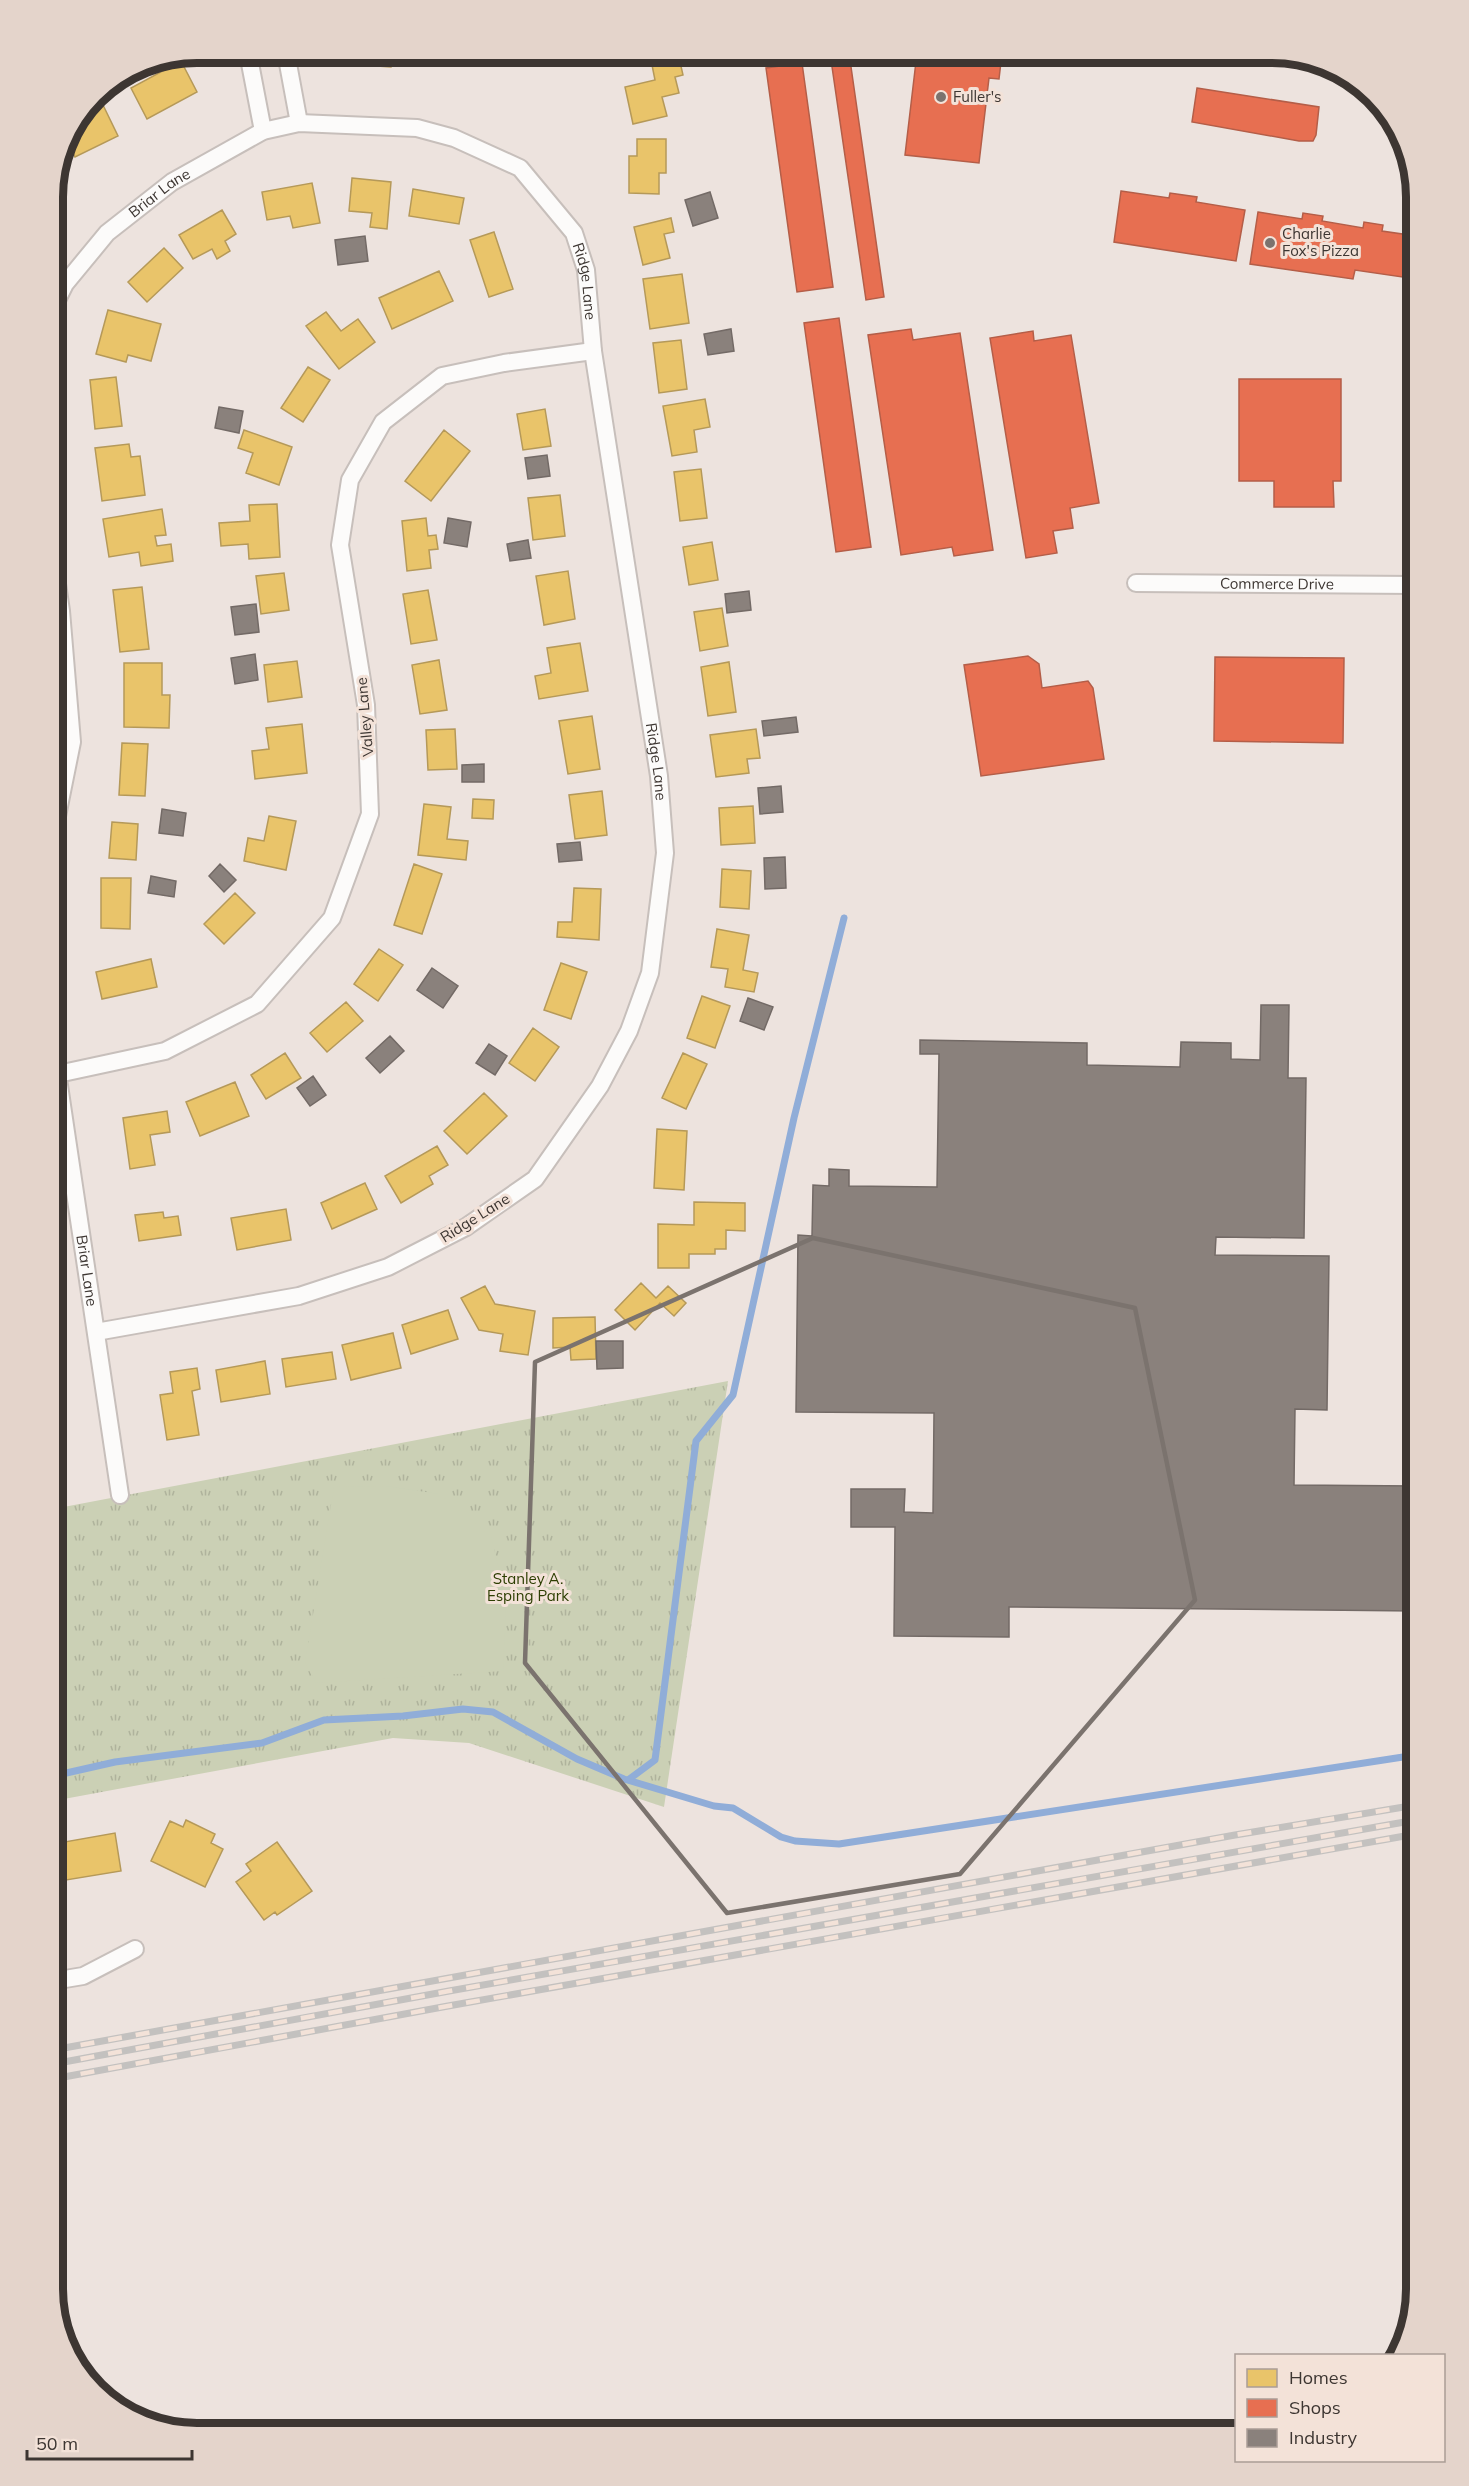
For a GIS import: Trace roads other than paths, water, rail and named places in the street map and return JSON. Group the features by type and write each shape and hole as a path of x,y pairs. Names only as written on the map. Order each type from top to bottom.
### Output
{"street":[{"path":"250,63 263,131"},
{"path":"288,63 299,123"},
{"name":"Briar Lane","path":"63,288 107,233 172,182 263,131 299,123"},
{"name":"Ridge Lane","path":"96,1332 299,1296 388,1267 466,1227 535,1179 600,1086 629,1031 650,973 665,853 659,776 593,351 586,270 581,247 566,220 520,168 432,131 299,123"},
{"name":"Valley Lane","path":"63,1073 165,1051 257,1004 332,918 370,814 366,705 340,545 350,480 383,422 442,376 593,351"},
{"name":"Commerce Drive","path":"1136,583 1406,585"},
{"path":"63,635 72,742 63,787"},
{"name":"Briar Lane","path":"63,1108 120,1495"},
{"path":"63,1979 83,1976 135,1949"}],"waterway":[{"path":"628,1780 655,1760 696,1441 733,1395 794,1118 844,918"},
{"path":"63,1774 115,1762 262,1743 324,1720 403,1716 463,1709 493,1712 577,1759 624,1779 714,1806 733,1808 781,1837 795,1841 839,1844 1406,1757"}],"railway":[{"path":"63,2048 1235,1835 1406,1807"},
{"path":"63,2062 449,1991 1406,1822"},
{"path":"63,2077 448,2006 1406,1836"}],"place":[{"name":"Fuller's","path":"941,97"},
{"name":"Charlie Fox's Pizza","path":"1270,243"}],"park label":[{"name":"Stanley A. Esping Park","path":"528,1588"}]}
